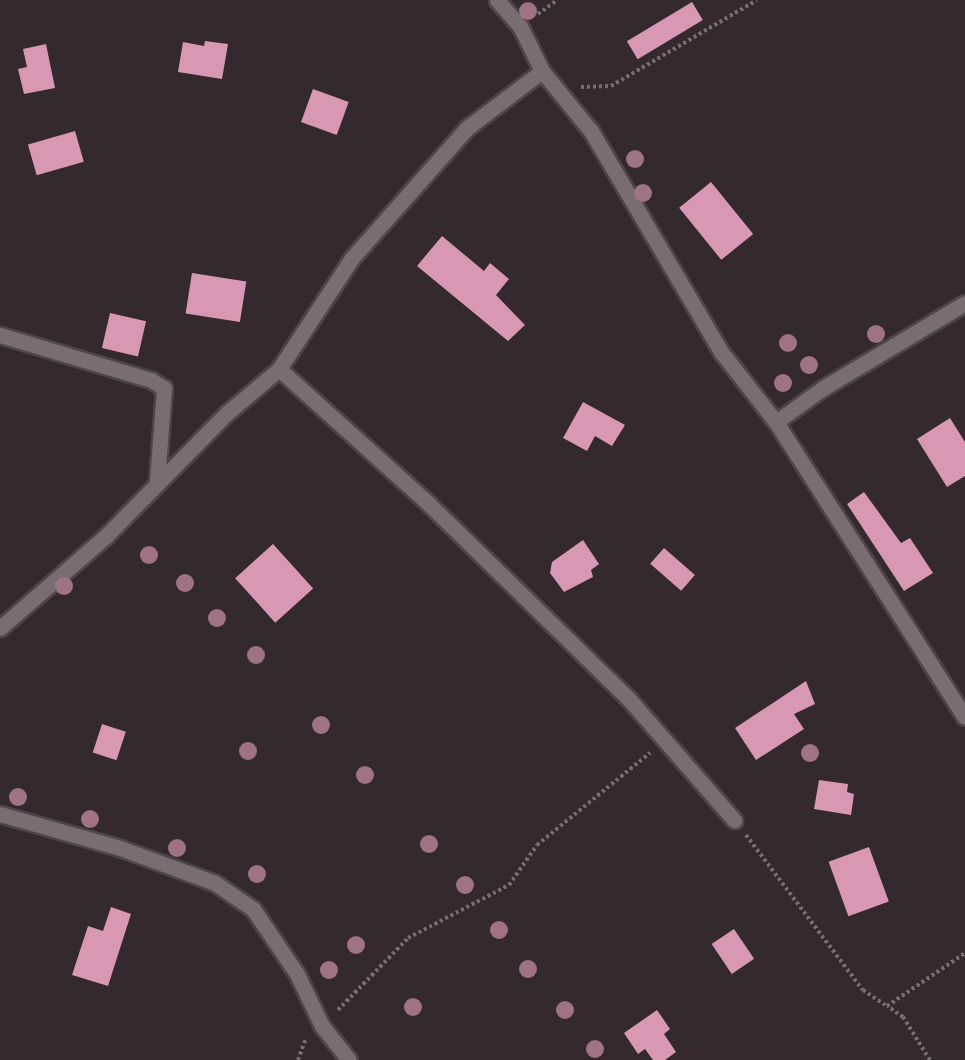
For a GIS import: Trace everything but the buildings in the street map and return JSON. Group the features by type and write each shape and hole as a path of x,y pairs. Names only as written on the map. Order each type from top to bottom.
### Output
{"street":[{"path":"497,0 520,26 542,71 591,131 722,353 776,422 965,717"},
{"path":"0,628 106,536 157,482 279,369 368,241 467,128 542,71"},
{"path":"776,422 823,388 965,303"},
{"path":"0,335 151,380 164,388 157,482"},
{"path":"279,369 429,504 667,740 734,820"},
{"path":"0,814 120,848 215,883 253,909 276,939 322,1026 349,1060"}],"path":[{"path":"557,91 611,87 757,0"},
{"path":"322,1026 408,938 509,885 537,844 667,740"},
{"path":"734,820 863,990 903,1017 930,1060"},
{"path":"887,1006 965,953"}]}
